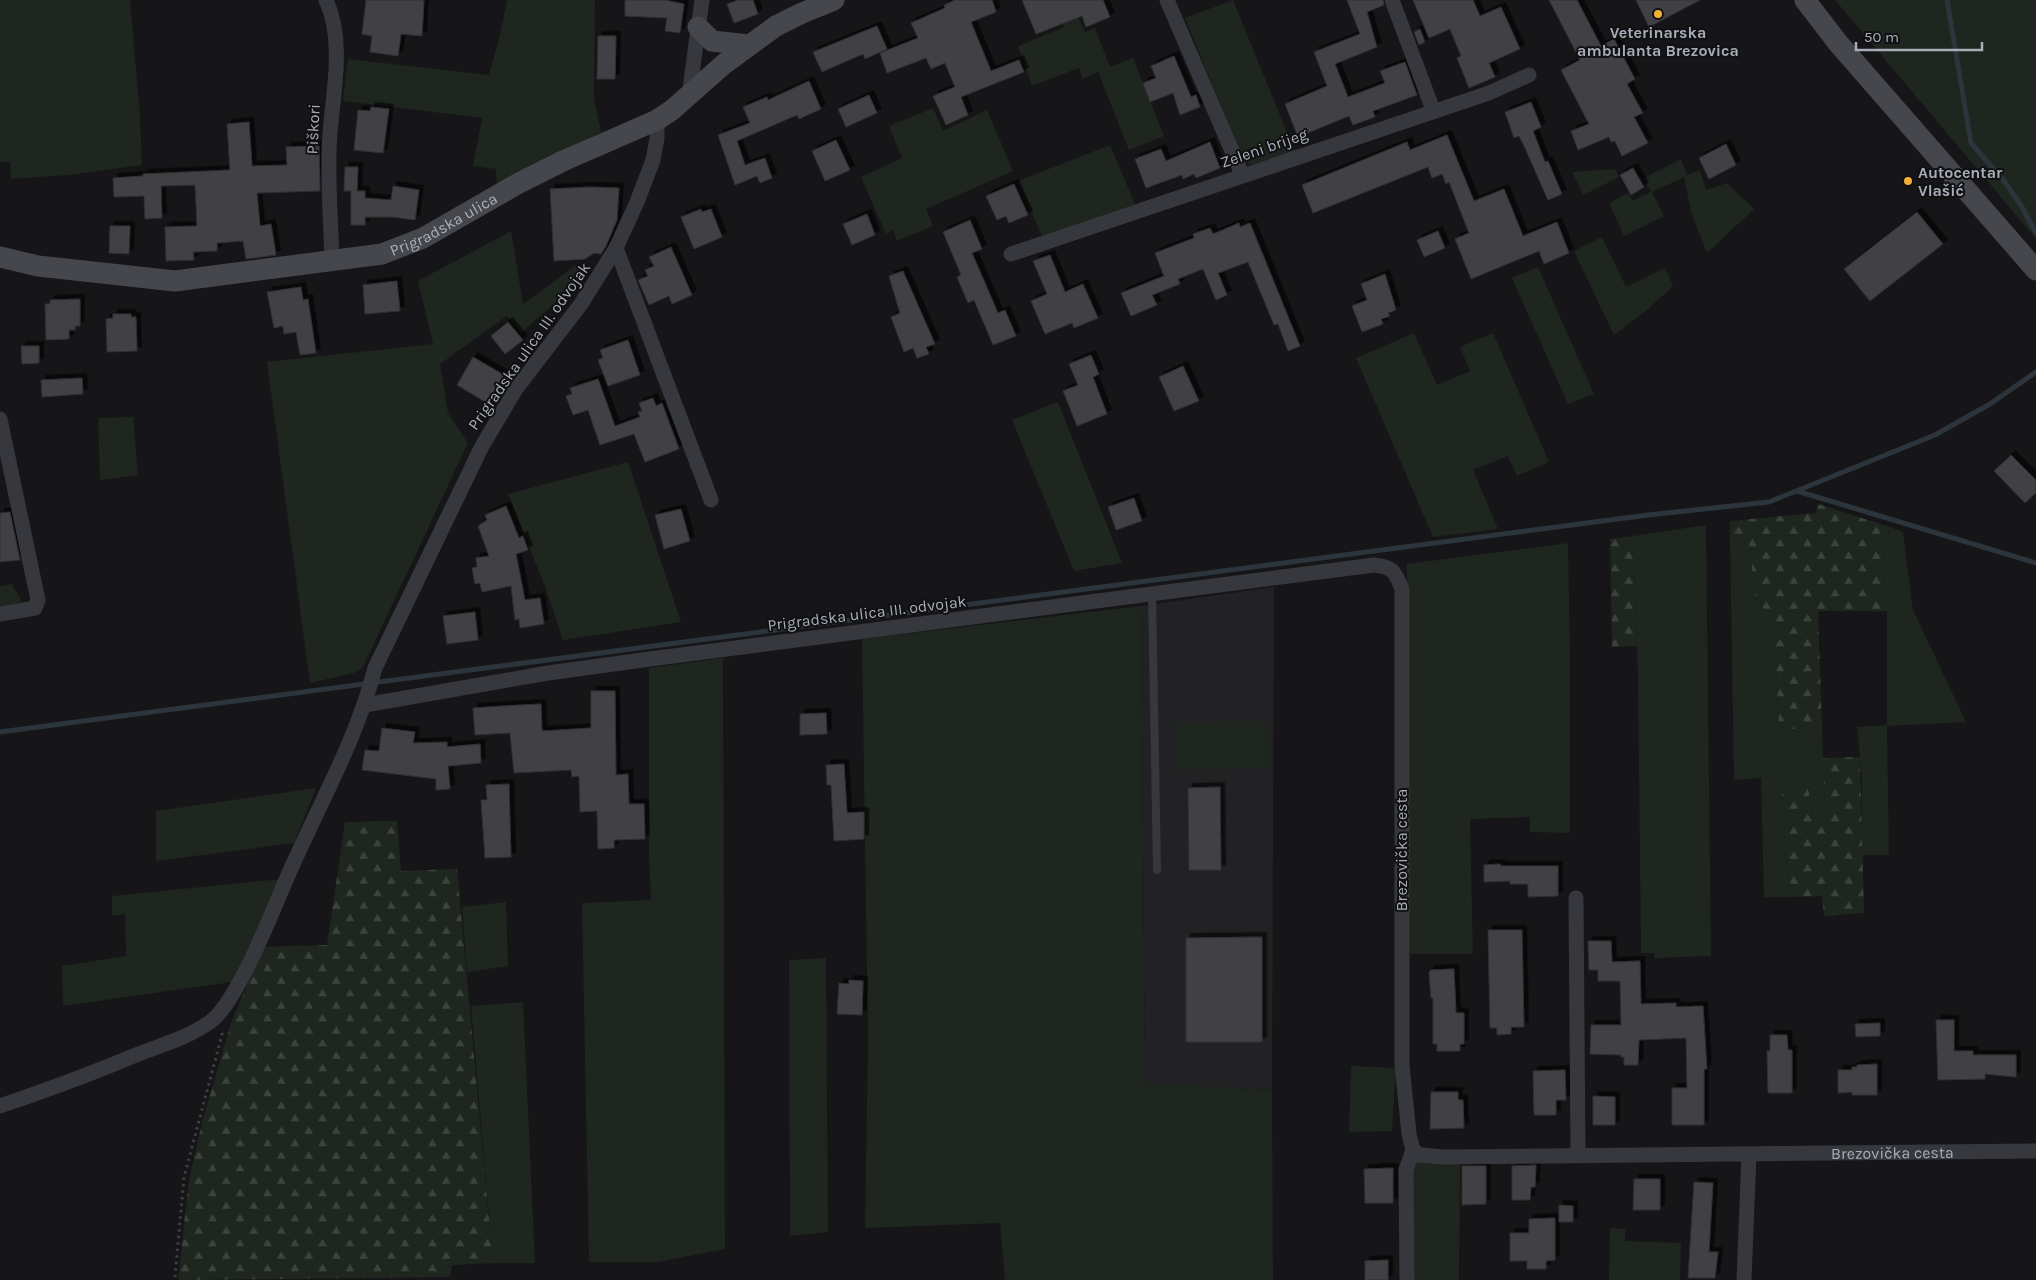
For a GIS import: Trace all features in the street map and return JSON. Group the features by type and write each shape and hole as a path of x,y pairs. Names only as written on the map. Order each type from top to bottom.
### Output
{"main road":[{"name":"Prigradska ulica","path":"0,257 38,266 175,281 382,254 423,238 518,183 657,120 689,96 749,45 776,26 802,12 834,0"},
{"path":"1804,0 1838,43 2036,270"},
{"path":"698,27 706,37 718,43 749,45"}],"street":[{"name":"Piškori","path":"326,0 334,31 336,51 328,171 332,262"},
{"path":"689,96 702,0"},
{"path":"1166,0 1242,174"},
{"path":"1392,0 1433,110"},
{"name":"Zeleni brijeg","path":"1011,254 1242,174 1489,92 1529,75"},
{"name":"Prigradska ulica III. odvojak","path":"0,1106 90,1075 132,1057 176,1042 211,1022 226,1005 271,918 285,881 367,699 375,668 486,438 516,390 594,285 616,248 637,202 653,160 658,138 657,120"},
{"path":"616,248 711,500"},
{"path":"0,419 6,480 38,600 34,608 0,614"},
{"name":"Prigradska ulica III. odvojak","path":"367,699 613,664 1374,565"},
{"name":"Brezovička cesta","path":"1374,565 1388,566 1396,573 1402,589 1402,1065 1408,1134 1414,1150 1420,1154 1444,1157 2036,1151"},
{"path":"1576,898 1578,1155"},
{"path":"1407,1280 1406,1170 1414,1150"},
{"path":"1744,1280 1749,1154"}],"lane":[{"path":"1152,594 1156,870"}],"path":[{"path":"174,1277 184,1177 222,1039 226,1005"}],"shaded area":[{"path":"1274,587 1272,1090 1145,1083 1141,606"}],"green space":[{"path":"0,0 130,0 140,116 142,165 68,175 11,179 10,162 0,162"},
{"path":"507,0 595,0 594,99 601,132 497,185 496,169 473,166 482,118 343,101 348,59 489,75"},
{"path":"1233,0 1295,152 1249,165 1240,153 1185,18"},
{"path":"1835,0 2036,0 2036,239"},
{"path":"1076,13 1085,32 1095,28 1110,67 1133,58 1164,136 1129,150 1098,72 1083,79 1079,68 1032,86 1018,46 1064,27 1061,19"},
{"path":"933,108 943,131 987,110 1013,171 926,209 933,226 897,241 893,230 886,234 861,177 902,158 889,126"},
{"path":"1110,145 1135,204 1042,236 1018,181"},
{"path":"1681,159 1687,175 1700,170 1706,190 1727,183 1754,209 1707,253 1691,212 1684,177 1652,192 1664,216 1624,236 1609,203 1628,193 1632,201 1651,192 1644,178"},
{"path":"1615,169 1619,177 1583,195 1572,172"},
{"path":"511,231 523,304 575,266 584,277 521,333 507,316 440,364 448,413 468,443 363,667 354,673 310,683 267,362 433,344 418,281"},
{"path":"1602,237 1626,287 1665,268 1673,286 1646,311 1614,335 1574,251"},
{"path":"1538,267 1594,394 1568,404 1512,278"},
{"path":"1414,333 1437,385 1470,371 1460,347 1493,333 1549,462 1517,476 1508,456 1473,470 1498,529 1433,537 1356,358"},
{"path":"1058,402 1122,563 1074,571 1012,420"},
{"path":"133,417 138,475 100,480 98,418"},
{"path":"628,462 681,622 563,640 546,589 508,494"},
{"path":"1818,504 1890,527 1883,554 1887,611 1818,611 1822,727 1779,730 1774,618 1756,602 1749,544 1730,541 1730,521 1816,513"},
{"path":"1706,525 1711,956 1654,958 1654,953 1641,953 1638,677 1633,536"},
{"path":"1890,527 1903,532 1913,610 1966,722 1887,726 1889,855 1862,855 1862,778 1857,727 1887,725 1887,611 1883,553"},
{"path":"1633,536 1637,646 1612,647 1610,539"},
{"path":"1730,541 1749,543 1756,602 1774,618 1779,730 1822,727 1825,817 1812,817 1808,786 1782,785 1785,849 1791,897 1764,897 1761,778 1734,780"},
{"path":"1568,543 1570,833 1530,832 1530,817 1470,819 1473,954 1407,954 1407,564"},
{"path":"12,584 22,602 0,608 0,586"},
{"path":"1141,606 1145,1083 1272,1090 1273,1280 1005,1280 1000,1223 865,1228 868,1041 862,639"},
{"path":"723,658 725,1249 658,1262 589,1262 582,903 651,900 649,858 649,668"},
{"path":"1268,721 1269,767 1176,770 1175,723"},
{"path":"1860,757 1864,913 1824,916 1822,896 1791,897 1785,849 1782,785 1808,786 1812,817 1825,817 1823,758"},
{"path":"316,788 294,843 156,861 156,811"},
{"path":"397,821 401,871 457,869 493,1263 452,1265 450,1277 178,1280 189,1179 203,1119 231,1023 263,947 327,945 345,822"},
{"path":"281,879 232,982 63,1006 62,966 126,956 125,914 112,916 112,896"},
{"path":"506,902 508,966 467,972 462,907"},
{"path":"826,958 828,1232 790,1236 789,960"},
{"path":"523,1002 535,1263 493,1263 471,1006"},
{"path":"1351,1066 1396,1068 1392,1131 1349,1132"},
{"path":"1460,1160 1459,1280 1413,1280 1412,1173 1416,1161"},
{"path":"1610,1228 1625,1229 1625,1241 1681,1243 1680,1280 1609,1280"}],"building":[{"path":"366,0 424,0 422,36 401,34 398,56 370,52 372,36 362,34"},
{"path":"625,0 665,0 684,4 680,33 665,31 667,18 625,16"},
{"path":"738,0 753,0 758,14 734,23 727,4"},
{"path":"955,0 992,0 996,12 971,22 991,71 1019,60 1024,72 961,97 968,115 946,125 933,96 955,87 945,63 931,69 926,58 887,73 880,53 918,38 911,23 945,8 944,5"},
{"path":"1022,0 1103,0 1110,17 1086,27 1082,16 1036,34"},
{"path":"1347,0 1383,0 1384,5 1367,12 1377,47 1335,64 1348,97 1385,83 1380,71 1405,62 1417,95 1373,111 1375,117 1353,125 1349,116 1298,137 1285,104 1327,86 1314,52 1360,34"},
{"path":"1413,0 1473,0 1480,16 1501,7 1520,49 1489,63 1495,77 1469,88 1457,58 1461,56 1450,29 1429,38"},
{"path":"1549,0 1577,0 1601,46 1614,39 1635,79 1627,84 1643,113 1634,117 1648,143 1622,156 1615,141 1611,142 1609,137 1578,150 1571,131 1589,124 1561,70 1580,60"},
{"name":"Veterinarska ambulanta Brezovica","path":"1636,0 1700,0 1649,27"},
{"path":"877,26 887,49 865,59 863,54 822,72 813,52"},
{"path":"1420,29 1425,42 1419,45 1414,32"},
{"path":"598,36 616,36 615,79 597,79"},
{"path":"1174,56 1191,97 1196,95 1200,107 1180,115 1173,93 1150,102 1143,83 1156,78 1151,66"},
{"path":"809,81 821,109 799,119 797,115 737,141 745,165 765,158 772,178 760,183 757,176 735,185 718,135 750,123 743,107 767,97 768,100"},
{"path":"869,95 877,113 846,127 838,109"},
{"path":"1531,102 1541,127 1533,131 1545,162 1548,161 1562,194 1548,200 1519,136 1514,138 1505,112"},
{"path":"371,107 389,109 383,153 354,150 358,110 370,111"},
{"path":"249,122 252,166 287,165 286,147 319,146 320,191 257,193 260,226 271,224 276,255 246,259 243,241 217,243 217,251 193,252 194,260 166,261 165,227 197,226 195,185 161,186 162,218 145,219 144,196 114,197 113,178 143,176 143,174 230,170 227,124"},
{"path":"1447,135 1474,201 1504,189 1523,236 1557,222 1569,253 1544,264 1539,251 1471,279 1455,239 1469,233 1449,182 1446,184 1442,174 1432,178 1428,167 1313,213 1302,185 1407,142 1410,150"},
{"path":"836,140 850,170 825,181 812,151"},
{"path":"1210,142 1220,168 1196,178 1194,174 1183,179 1182,175 1146,188 1135,159 1161,149 1166,161"},
{"path":"1726,144 1736,165 1709,179 1699,158"},
{"path":"345,167 358,167 357,191 365,191 365,198 391,200 393,186 419,190 415,220 392,217 365,217 365,225 351,225 351,191 344,191"},
{"path":"1633,168 1644,187 1631,195 1620,175"},
{"path":"1014,184 1028,215 1009,223 1006,216 997,220 986,196"},
{"path":"619,188 617,220 606,246 601,254 594,253 585,259 554,261 550,189"},
{"path":"701,209 702,212 711,209 722,237 694,249 681,217"},
{"path":"1917,212 1943,244 1870,301 1844,269"},
{"path":"867,214 875,235 852,245 843,224"},
{"path":"970,220 982,249 972,253 998,313 1005,310 1016,336 993,345 974,300 968,303 957,277 961,275 943,232"},
{"path":"1239,223 1240,227 1250,223 1300,346 1288,351 1278,324 1274,325 1248,262 1218,273 1227,295 1216,300 1203,269 1178,279 1180,284 1152,295 1157,305 1131,316 1121,293 1164,276 1155,253 1194,238 1193,234 1210,228 1213,234"},
{"path":"110,226 130,226 129,254 109,253"},
{"path":"1438,231 1445,248 1424,257 1417,240"},
{"path":"671,247 692,295 672,304 669,296 649,305 638,280 648,276 645,270 654,266 649,257"},
{"path":"1050,255 1065,292 1083,284 1098,318 1074,328 1072,323 1045,334 1031,301 1047,294 1033,261"},
{"path":"903,271 935,344 926,347 929,354 917,358 913,348 904,352 891,317 900,313 889,276"},
{"path":"1385,274 1396,310 1388,313 1390,316 1381,319 1383,324 1362,332 1352,306 1367,300 1361,284"},
{"path":"397,281 400,311 365,314 363,285"},
{"path":"301,287 303,300 308,299 316,353 300,355 296,332 284,334 283,326 274,328 267,292"},
{"path":"80,299 80,326 75,326 75,330 69,330 69,339 46,340 45,304 50,304 50,300"},
{"path":"113,314 131,314 131,317 136,317 137,351 107,352 106,319 113,318"},
{"path":"508,322 523,340 505,354 491,336"},
{"path":"628,340 640,375 608,386 598,360 603,358 600,350"},
{"path":"21,346 39,346 39,363 22,364"},
{"path":"1091,355 1099,374 1093,377 1107,414 1077,426 1063,391 1078,385 1069,364"},
{"path":"473,357 504,375 487,403 457,385"},
{"path":"1183,366 1199,401 1174,411 1159,377"},
{"path":"82,378 83,394 42,397 41,380"},
{"path":"598,379 615,426 640,417 638,412 642,411 639,403 653,398 656,406 662,403 679,449 645,462 634,434 600,445 588,410 573,415 566,396 572,394 570,388"},
{"path":"2011,455 2036,480 2036,493 2025,503 1994,471"},
{"path":"1134,498 1142,521 1116,530 1108,507"},
{"path":"506,506 519,538 523,536 528,550 516,554 525,600 540,598 544,624 520,628 519,619 515,620 511,586 482,592 480,583 475,584 472,568 477,567 476,558 489,556 478,526 487,520 485,515"},
{"path":"681,509 690,541 664,549 655,515"},
{"path":"10,512 20,560 0,562 0,513"},
{"path":"475,612 478,640 447,644 443,616"},
{"path":"591,691 615,691 616,775 628,774 629,804 644,804 645,839 614,840 614,848 598,849 597,811 580,812 579,776 572,777 571,770 514,773 510,733 475,735 473,708 503,706 541,704 542,731 591,728"},
{"path":"826,713 827,734 800,735 800,714"},
{"path":"382,728 415,732 413,743 447,742 447,747 480,744 481,763 448,766 450,789 436,790 436,779 362,770 365,750 379,751"},
{"path":"844,764 847,813 864,812 864,839 834,841 831,785 827,785 826,765"},
{"path":"509,784 511,857 485,858 481,800 487,800 486,785"},
{"path":"1220,787 1221,870 1189,870 1188,788"},
{"path":"1500,864 1501,866 1558,866 1558,896 1528,897 1528,884 1510,884 1510,881 1484,882 1484,865"},
{"path":"1488,930 1522,930 1524,1027 1511,1027 1511,1034 1497,1035 1497,1028 1490,1028"},
{"path":"1262,937 1262,1042 1186,1042 1186,938"},
{"path":"1588,941 1611,941 1612,962 1640,961 1641,1004 1676,1003 1676,1007 1703,1006 1707,1069 1704,1069 1704,1125 1672,1125 1672,1088 1687,1088 1686,1038 1639,1040 1638,1065 1624,1065 1624,1057 1621,1057 1621,1055 1590,1054 1591,1025 1621,1025 1620,981 1598,981 1598,970 1589,970"},
{"path":"1454,969 1456,1013 1464,1013 1464,1044 1460,1044 1460,1051 1437,1051 1437,1044 1433,1044 1433,998 1431,998 1429,972 1431,970"},
{"path":"849,980 863,981 862,1015 837,1014 839,983 849,984"},
{"path":"1936,1020 1954,1020 1954,1051 1973,1051 1973,1055 2016,1055 2016,1077 1985,1074 1985,1079 1938,1080"},
{"path":"1880,1023 1880,1036 1856,1037 1855,1024"},
{"path":"1770,1035 1787,1035 1788,1050 1792,1050 1792,1093 1768,1093 1767,1051 1770,1051"},
{"path":"1877,1064 1877,1095 1852,1095 1852,1092 1838,1093 1838,1070 1852,1070 1852,1067 1857,1067 1857,1065"},
{"path":"1565,1070 1566,1100 1556,1100 1556,1115 1534,1115 1533,1071"},
{"path":"1431,1092 1458,1092 1458,1100 1463,1100 1464,1128 1430,1129"},
{"path":"1593,1096 1615,1097 1615,1125 1593,1125"},
{"path":"1536,1165 1535,1187 1531,1187 1530,1200 1512,1200 1512,1166"},
{"path":"1462,1166 1486,1166 1486,1204 1462,1205"},
{"path":"1393,1168 1393,1203 1365,1203 1364,1169"},
{"path":"1634,1179 1660,1179 1660,1210 1633,1210"},
{"path":"1694,1182 1713,1183 1709,1252 1718,1252 1715,1278 1688,1278"},
{"path":"1559,1205 1573,1206 1573,1222 1559,1222"},
{"path":"1555,1218 1555,1260 1546,1261 1546,1269 1527,1269 1527,1261 1510,1261 1510,1233 1529,1233 1529,1219"},
{"path":"1388,1260 1388,1280 1365,1280 1365,1261"}],"waterway":[{"path":"1947,0 1971,143 2005,182 2022,207 2036,233"},
{"path":"0,732 1648,515 1769,502 1935,435 1990,404 2036,372"},
{"path":"1797,491 2036,563"}],"place":[{"name":"Veterinarska ambulanta Brezovica","path":"1658,14"},
{"name":"Autocentar Vlašić","path":"1908,181"}]}
